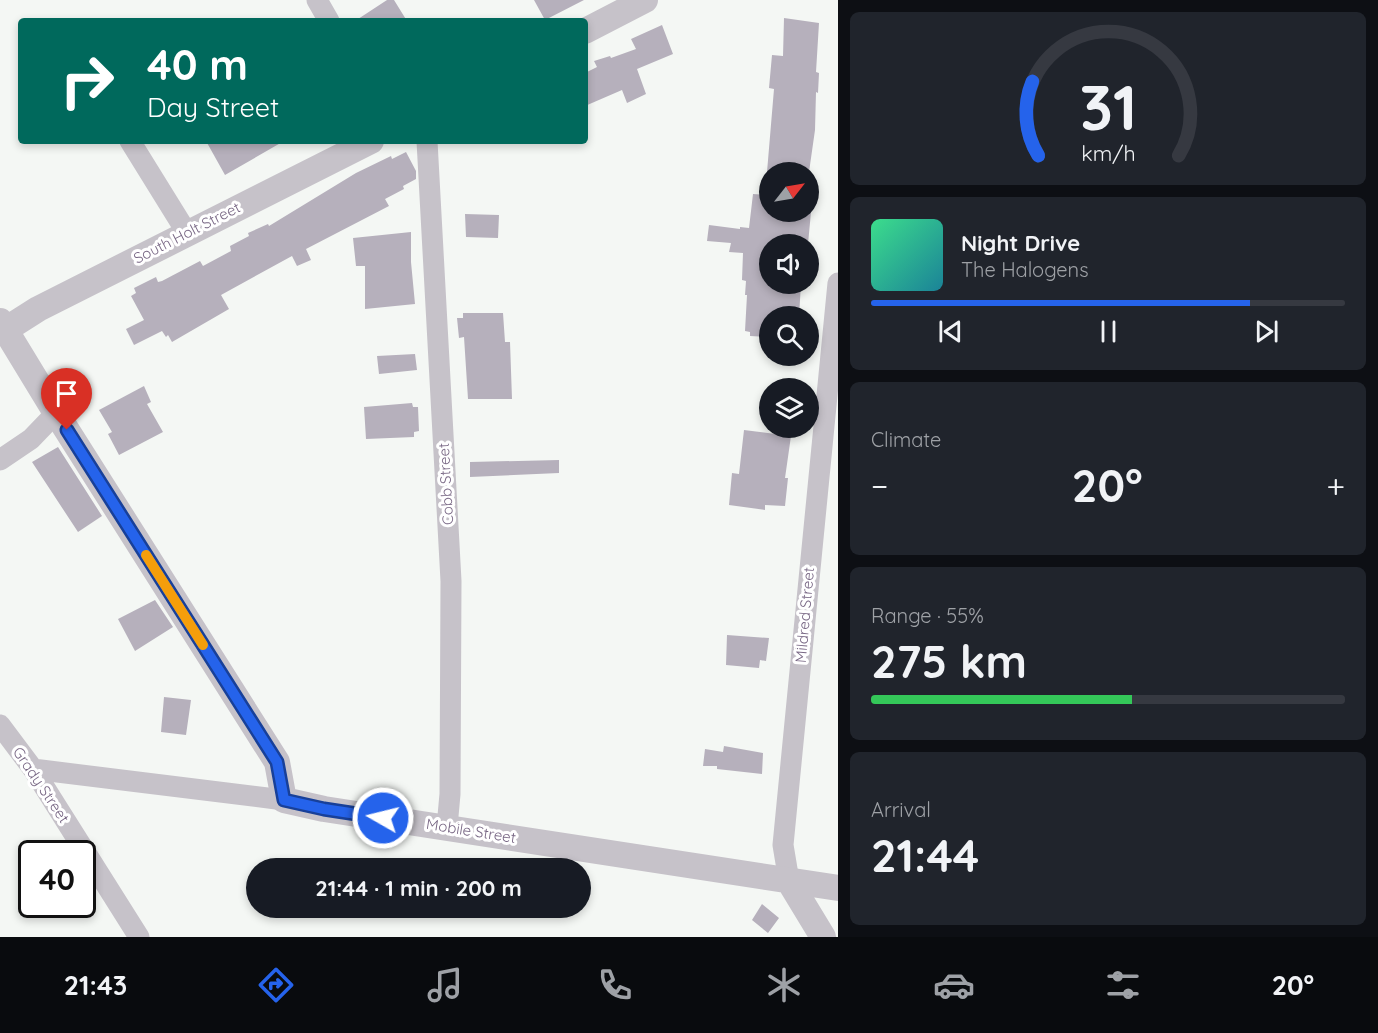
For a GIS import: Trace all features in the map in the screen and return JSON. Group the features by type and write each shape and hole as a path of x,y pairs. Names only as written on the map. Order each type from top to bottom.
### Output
{"street":[{"path":"317,0 327,18"},
{"path":"588,29 642,1"},
{"path":"132,144 187,233"},
{"name":"South Holt Street","path":"3,326 365,144"},
{"name":"Cobb Street","path":"427,144 452,581 450,794 447,827"},
{"name":"Mildred Street","path":"823,937 789,880 783,845 813,536 832,425 838,283"},
{"path":"3,326 277,762 284,800"},
{"path":"0,460 31,440 56,413"},
{"name":"Grady Street","path":"0,725 33,769 139,937"},
{"name":"Mobile Street","path":"33,769 284,800 324,809 838,888"}],"building":[{"path":"387,0 394,0 405,18 360,18"},
{"path":"534,0 584,0 549,18 544,18"},
{"path":"784,18 819,23 816,72 819,73 818,93 816,92 815,130 810,162 768,162 774,89 769,88 772,55 783,56"},
{"path":"662,25 673,54 637,69 646,94 627,103 622,90 588,105 588,72 597,67 594,61 636,49 631,39"},
{"path":"208,144 279,144 225,175"},
{"path":"406,152 416,171 416,179 403,186 404,189 385,199 389,206 306,249 311,260 297,266 292,256 221,295 229,309 172,342 162,331 134,345 126,329 144,320 131,296 136,293 134,288 156,277 158,282 162,281 200,261 203,266 231,251 230,246 249,236 248,233 268,224 269,226 356,173 391,156 392,159"},
{"path":"753,194 759,194 759,222 810,222 809,234 759,234 759,294 800,294 800,306 759,306 759,336 750,336 750,332 745,331 747,295 745,295 746,281 742,280 743,253 729,252 731,243 707,241 709,225 749,228"},
{"path":"465,214 499,215 498,238 466,237"},
{"path":"411,232 415,304 365,309 365,266 356,266 353,238"},
{"path":"463,313 503,313 505,342 510,342 512,399 468,399 464,337 459,338 457,318 463,318"},
{"path":"415,354 417,370 379,374 377,356"},
{"path":"144,386 151,402 147,404 163,432 119,455 108,434 112,432 99,410"},
{"path":"412,403 413,407 418,407 419,431 414,432 414,437 366,439 364,407"},
{"path":"744,430 759,432 759,438 791,438 785,478 788,478 785,506 765,505 765,510 729,505 732,473 739,474"},
{"path":"58,447 102,516 78,532 32,462"},
{"path":"559,460 559,473 470,477 470,462"},
{"path":"155,600 173,627 135,651 118,619"},
{"path":"727,635 769,638 766,661 760,660 759,668 726,665"},
{"path":"164,697 191,700 186,735 161,732"},
{"path":"724,746 763,753 762,774 717,769 717,766 703,766 705,749 723,752"},
{"path":"762,904 779,918 768,933 752,920"}],"slow traffic":[{"path":"146,555 203,645"}],"route":[{"path":"67,430 277,762 284,800 383,818"}]}
